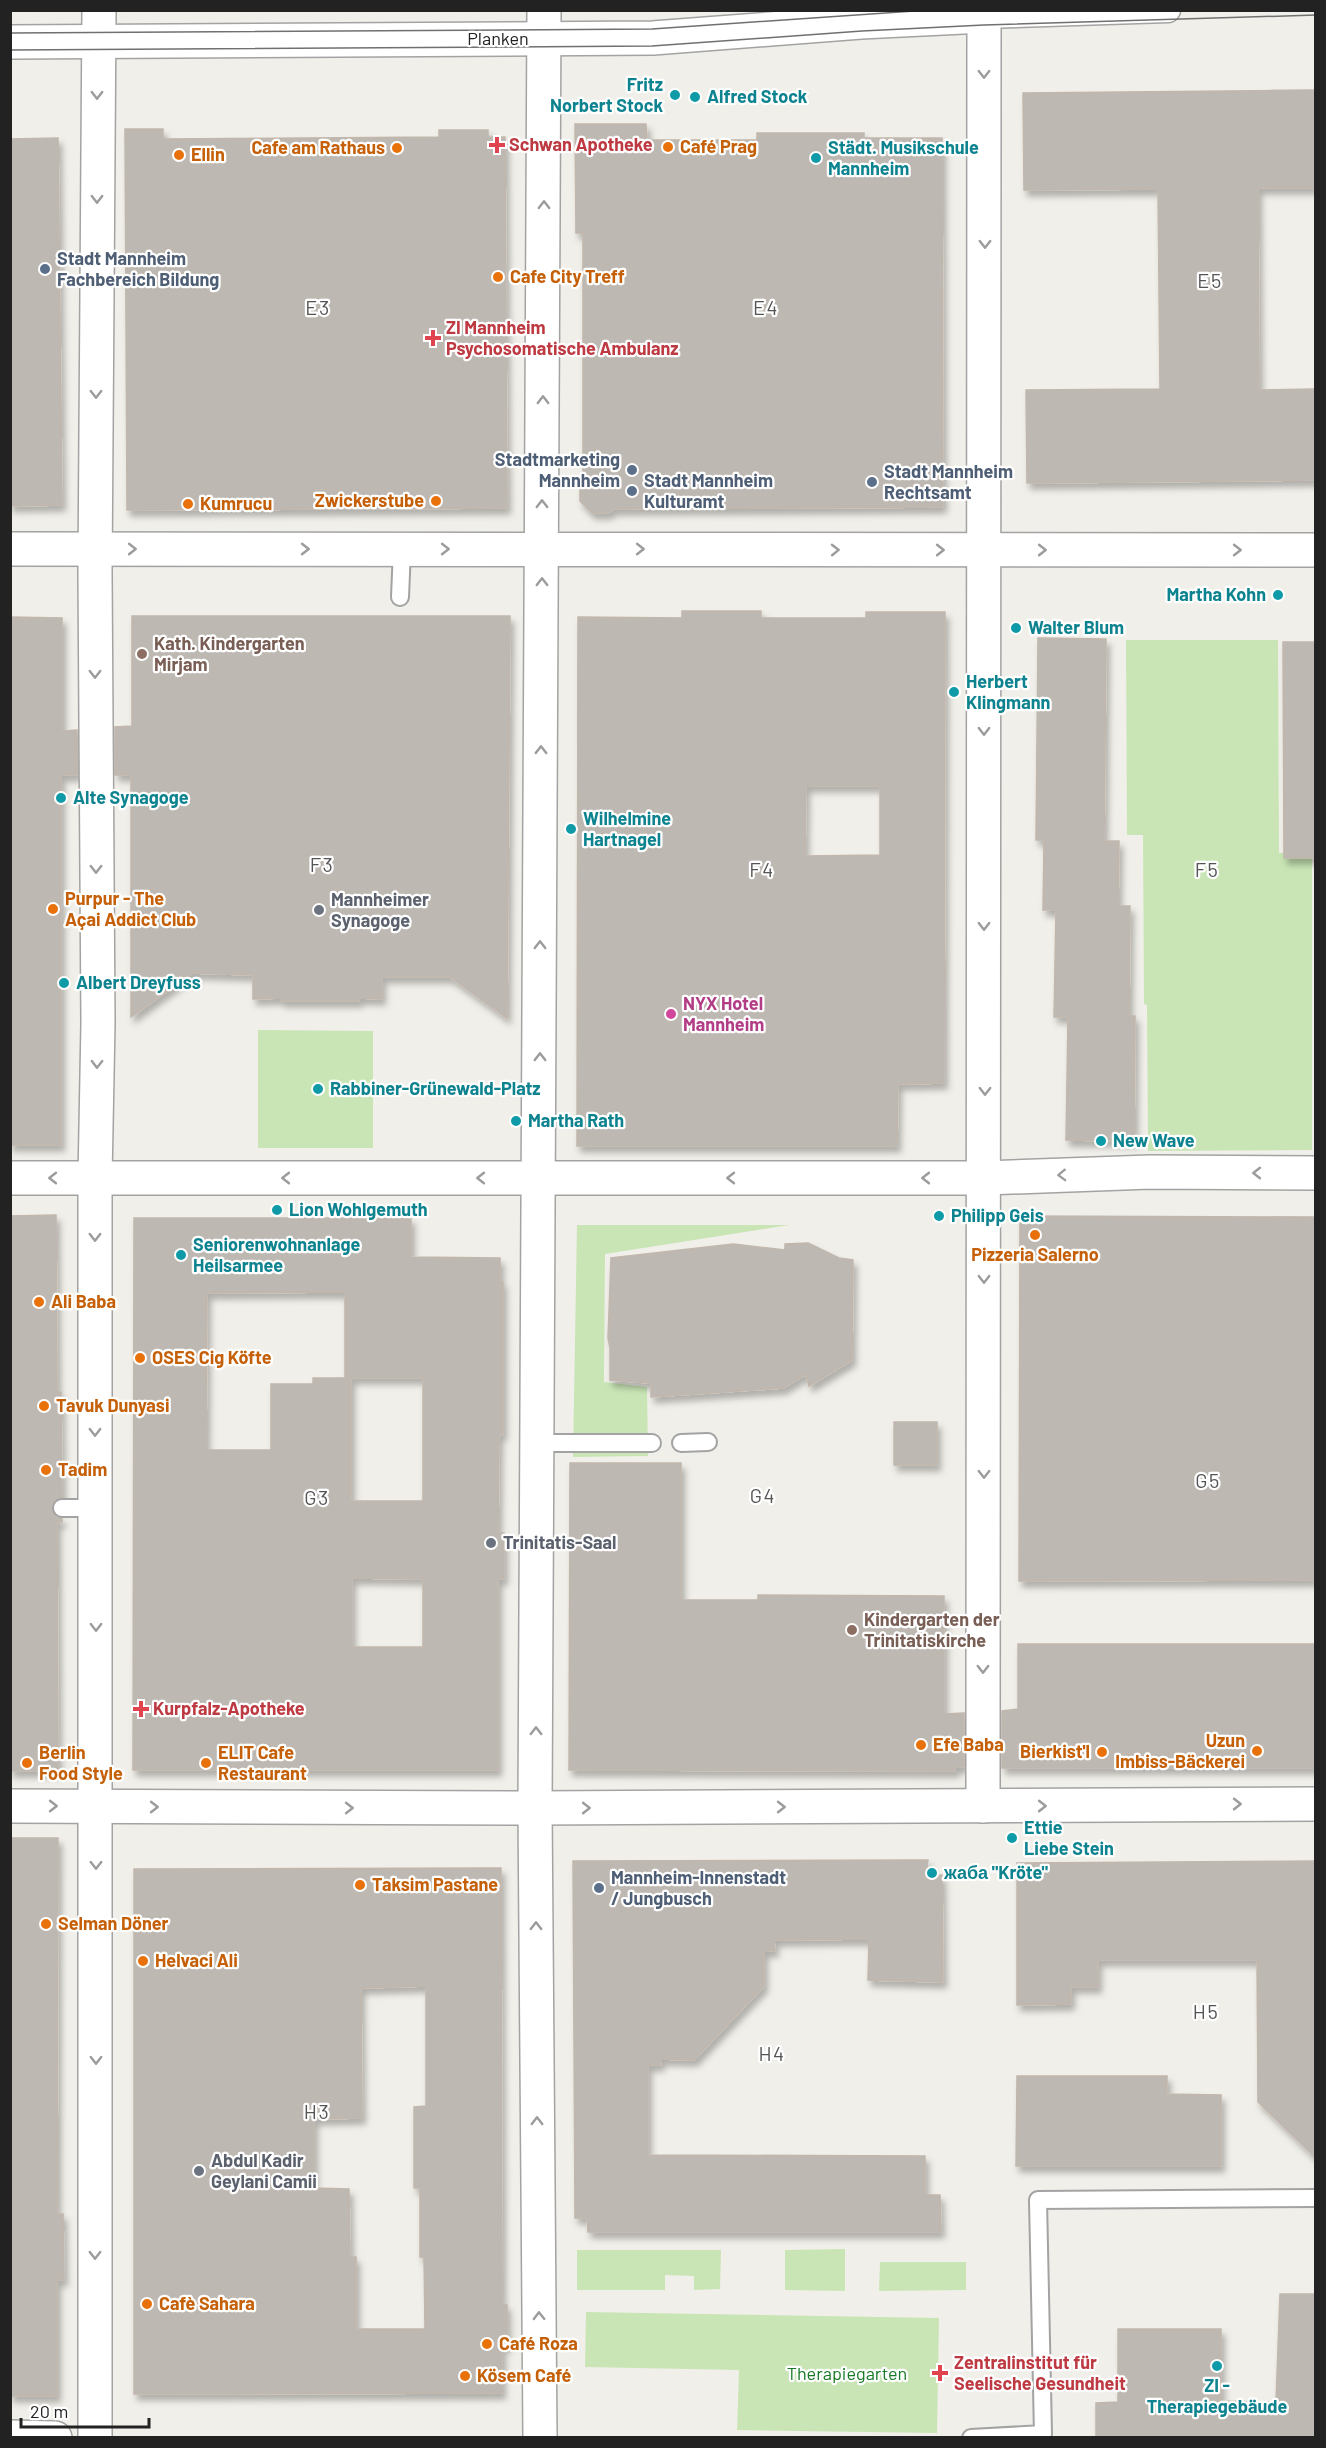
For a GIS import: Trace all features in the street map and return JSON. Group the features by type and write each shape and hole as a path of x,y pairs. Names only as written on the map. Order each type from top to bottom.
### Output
{"street":[{"path":"983,1806 984,13 1168,10"},
{"name":"Planken","path":"10,42 98,26 544,25 653,38 984,13"},
{"path":"540,2438 535,1808 540,1178 544,25"},
{"path":"95,2438 95,1178 98,1023 95,549 98,26"},
{"path":"10,549 1316,550"},
{"path":"10,1178 985,1178 1150,1172 1316,1173"},
{"path":"10,1806 535,1808 1316,1804"},
{"path":"10,2437 55,2438"}],"lane":[{"path":"400,597 402,549"},
{"path":"681,1443 708,1442"},
{"path":"538,1443 652,1443"},
{"path":"62,1508 95,1508"},
{"path":"971,2438 1044,2434 1038,2200 1316,2198"}],"green space":[{"path":"1126,640 1278,640 1279,853 1312,853 1312,1150 1148,1151 1143,835 1127,835"},
{"path":"258,1030 373,1031 373,1148 258,1148"},
{"path":"577,1225 789,1225 605,1254 604,1382 647,1387 648,1456 573,1457"},
{"path":"845,2249 845,2291 785,2290 785,2250"},
{"path":"577,2250 721,2250 720,2289 694,2290 694,2276 665,2275 665,2290 577,2290"},
{"path":"880,2262 966,2262 966,2290 879,2291"},
{"name":"Therapiegarten","path":"586,2312 939,2318 937,2433 737,2430 739,2370 585,2367"}],"building":[{"path":"1316,90 1316,188 1258,188 1259,390 1316,389 1316,480 1027,483 1026,390 1160,389 1158,189 1024,190 1023,93"},
{"path":"575,124 646,124 647,140 757,140 757,133 864,133 864,138 942,138 943,507 613,509 608,513 592,513 580,501 580,486 583,482 583,233 576,233"},
{"path":"125,129 163,129 163,139 439,137 439,130 488,130 488,137 505,137 507,508 127,510"},
{"path":"58,138 62,505 10,506 10,139"},
{"path":"682,611 761,611 761,618 866,618 866,612 945,612 944,1083 898,1084 897,1146 577,1146 578,617 682,618","holes":["806,786 880,786 880,855 805,856"]},
{"path":"132,616 510,616 507,1018 450,977 382,977 382,999 281,1001 281,998 253,999 253,975 192,973 131,1017 131,775 115,775 115,727 132,726"},
{"path":"10,617 62,618 62,731 77,730 78,775 61,775 61,1145 10,1145"},
{"path":"1038,638 1106,639 1104,841 1119,841 1118,906 1130,906 1129,1016 1135,1016 1134,1141 1066,1140 1068,1017 1054,1017 1056,910 1043,910 1044,840 1036,840"},
{"path":"1283,642 1316,642 1316,858 1284,858"},
{"path":"56,1215 57,1392 61,1392 62,1498 53,1502 52,1509 56,1517 62,1518 62,1522 57,1522 58,1771 10,1771 10,1216"},
{"path":"1020,1216 1316,1217 1316,1580 1019,1581"},
{"path":"134,1218 411,1218 411,1257 500,1258 500,1282 503,1282 503,1434 499,1435 498,1533 504,1533 504,1579 498,1579 498,1770 133,1770","holes":["345,1292 345,1378 313,1378 313,1384 271,1384 271,1450 206,1450 207,1293","351,1378 423,1378 423,1501 351,1501","352,1578 423,1579 423,1647 352,1647"]},
{"path":"808,1243 839,1258 853,1260 852,1360 809,1386 806,1374 783,1388 651,1397 651,1383 610,1380 608,1338 611,1258 733,1244 785,1250 785,1244"},
{"path":"894,1422 937,1422 937,1465 894,1465"},
{"path":"570,1463 681,1463 681,1600 758,1600 758,1595 944,1596 944,1714 964,1713 964,1767 955,1767 955,1771 569,1770"},
{"path":"1018,1644 1316,1644 1316,1768 1002,1768 1002,1711 1018,1709"},
{"path":"10,1838 58,1838 57,2214 63,2214 64,2280 57,2280 57,2396 10,2396"},
{"path":"928,1860 926,1876 942,1875 943,1982 868,1980 869,1939 774,1940 775,1951 764,1951 764,1986 694,2060 660,2059 661,2065 648,2065 648,2155 925,2156 925,2195 940,2195 941,2232 588,2232 587,2218 575,2218 573,1861"},
{"path":"1316,1861 1316,2158 1258,2102 1257,1960 1098,1960 1098,1987 1071,1987 1071,2004 1017,2005 1017,1863"},
{"path":"501,1868 502,2304 507,2305 507,2346 502,2346 502,2393 134,2394 134,1869","holes":["426,1986 426,2106 414,2107 414,2188 420,2188 420,2257 424,2257 425,2329 356,2329 356,2257 350,2257 349,2189 314,2188 314,2119 362,2118 361,1988"]},
{"path":"1017,2076 1167,2076 1167,2094 1221,2095 1221,2166 1016,2166"},
{"name":"ZI - Therapiegebäude","path":"1280,2294 1316,2294 1316,2438 1096,2438 1096,2403 1118,2402 1118,2329 1221,2329 1221,2401 1276,2402"}],"tram line":[{"path":"10,33 652,29 929,10"},
{"path":"10,50 652,46 984,25 1316,15"}],"place":[{"name":"Fritz Norbert Stock","path":"675,95"},
{"name":"Alfred Stock","path":"695,97"},
{"name":"Schwan Apotheke","path":"497,145"},
{"name":"Café Prag","path":"668,147"},
{"name":"Cafe am Rathaus","path":"397,148"},
{"name":"Ellin","path":"179,155"},
{"name":"Städt. Musikschule Mannheim","path":"816,158"},
{"name":"Stadt Mannheim Fachbereich Bildung","path":"45,269"},
{"name":"Cafe City Treff","path":"498,277"},
{"name":"ZI Mannheim Psychosomatische Ambulanz","path":"433,338"},
{"name":"Stadtmarketing Mannheim","path":"632,470"},
{"name":"Stadt Mannheim Rechtsamt","path":"872,482"},
{"name":"Stadt Mannheim Kulturamt","path":"632,491"},
{"name":"Zwickerstube","path":"436,501"},
{"name":"Kumrucu","path":"188,504"},
{"name":"Martha Kohn","path":"1278,595"},
{"name":"Walter Blum","path":"1016,628"},
{"name":"Kath. Kindergarten Mirjam","path":"142,654"},
{"name":"Herbert Klingmann","path":"954,692"},
{"name":"Alte Synagoge","path":"61,798"},
{"name":"Wilhelmine Hartnagel","path":"571,829"},
{"name":"Purpur - The Açai Addict Club","path":"53,909"},
{"name":"Mannheimer Synagoge","path":"319,910"},
{"name":"Albert Dreyfuss","path":"64,983"},
{"name":"NYX Hotel Mannheim","path":"671,1014"},
{"name":"Rabbiner-Grünewald-Platz","path":"318,1089"},
{"name":"Martha Rath","path":"516,1121"},
{"name":"New Wave","path":"1101,1141"},
{"name":"Lion Wohlgemuth","path":"277,1210"},
{"name":"Philipp Geis","path":"939,1216"},
{"name":"Pizzeria Salerno","path":"1035,1235"},
{"name":"Seniorenwohnanlage Heilsarmee","path":"181,1255"},
{"name":"Ali Baba","path":"39,1302"},
{"name":"OSES Cig Köfte","path":"140,1358"},
{"name":"Tavuk Dunyasi","path":"44,1406"},
{"name":"Tadim","path":"46,1470"},
{"name":"Trinitatis-Saal","path":"491,1543"},
{"name":"Kindergarten der Trinitatiskirche","path":"852,1630"},
{"name":"Kurpfalz-Apotheke","path":"141,1709"},
{"name":"Efe Baba","path":"921,1745"},
{"name":"Uzun Imbiss-Bäckerei","path":"1257,1751"},
{"name":"Bierkist'l","path":"1102,1752"},
{"name":"Berlin Food Style","path":"27,1763"},
{"name":"ELIT Cafe Restaurant","path":"206,1763"},
{"name":"Ettie Liebe Stein","path":"1012,1838"},
{"name":"жаба \"Kröte\"","path":"932,1873"},
{"name":"Taksim Pastane","path":"360,1885"},
{"name":"Mannheim-Innenstadt / Jungbusch","path":"599,1888"},
{"name":"Selman Döner","path":"46,1924"},
{"name":"Helvaci Ali","path":"143,1961"},
{"name":"Abdul Kadir Geylani Camii","path":"199,2171"},
{"name":"Cafè Sahara","path":"147,2304"},
{"name":"Café Roza","path":"487,2344"},
{"name":"ZI - Therapiegebäude","path":"1217,2366"},
{"name":"Zentralinstitut für Seelische Gesundheit","path":"940,2373"},
{"name":"Kösem Café","path":"465,2376"}],"district":[{"name":"E5","path":"1210,281"},
{"name":"E3","path":"318,308"},
{"name":"E4","path":"766,308"},
{"name":"F3","path":"322,865"},
{"name":"F4","path":"762,870"},
{"name":"F5","path":"1207,870"},
{"name":"G5","path":"1208,1481"},
{"name":"G4","path":"763,1496"},
{"name":"G3","path":"317,1498"},
{"name":"H5","path":"1206,2012"},
{"name":"H4","path":"772,2054"},
{"name":"H3","path":"317,2112"}]}
